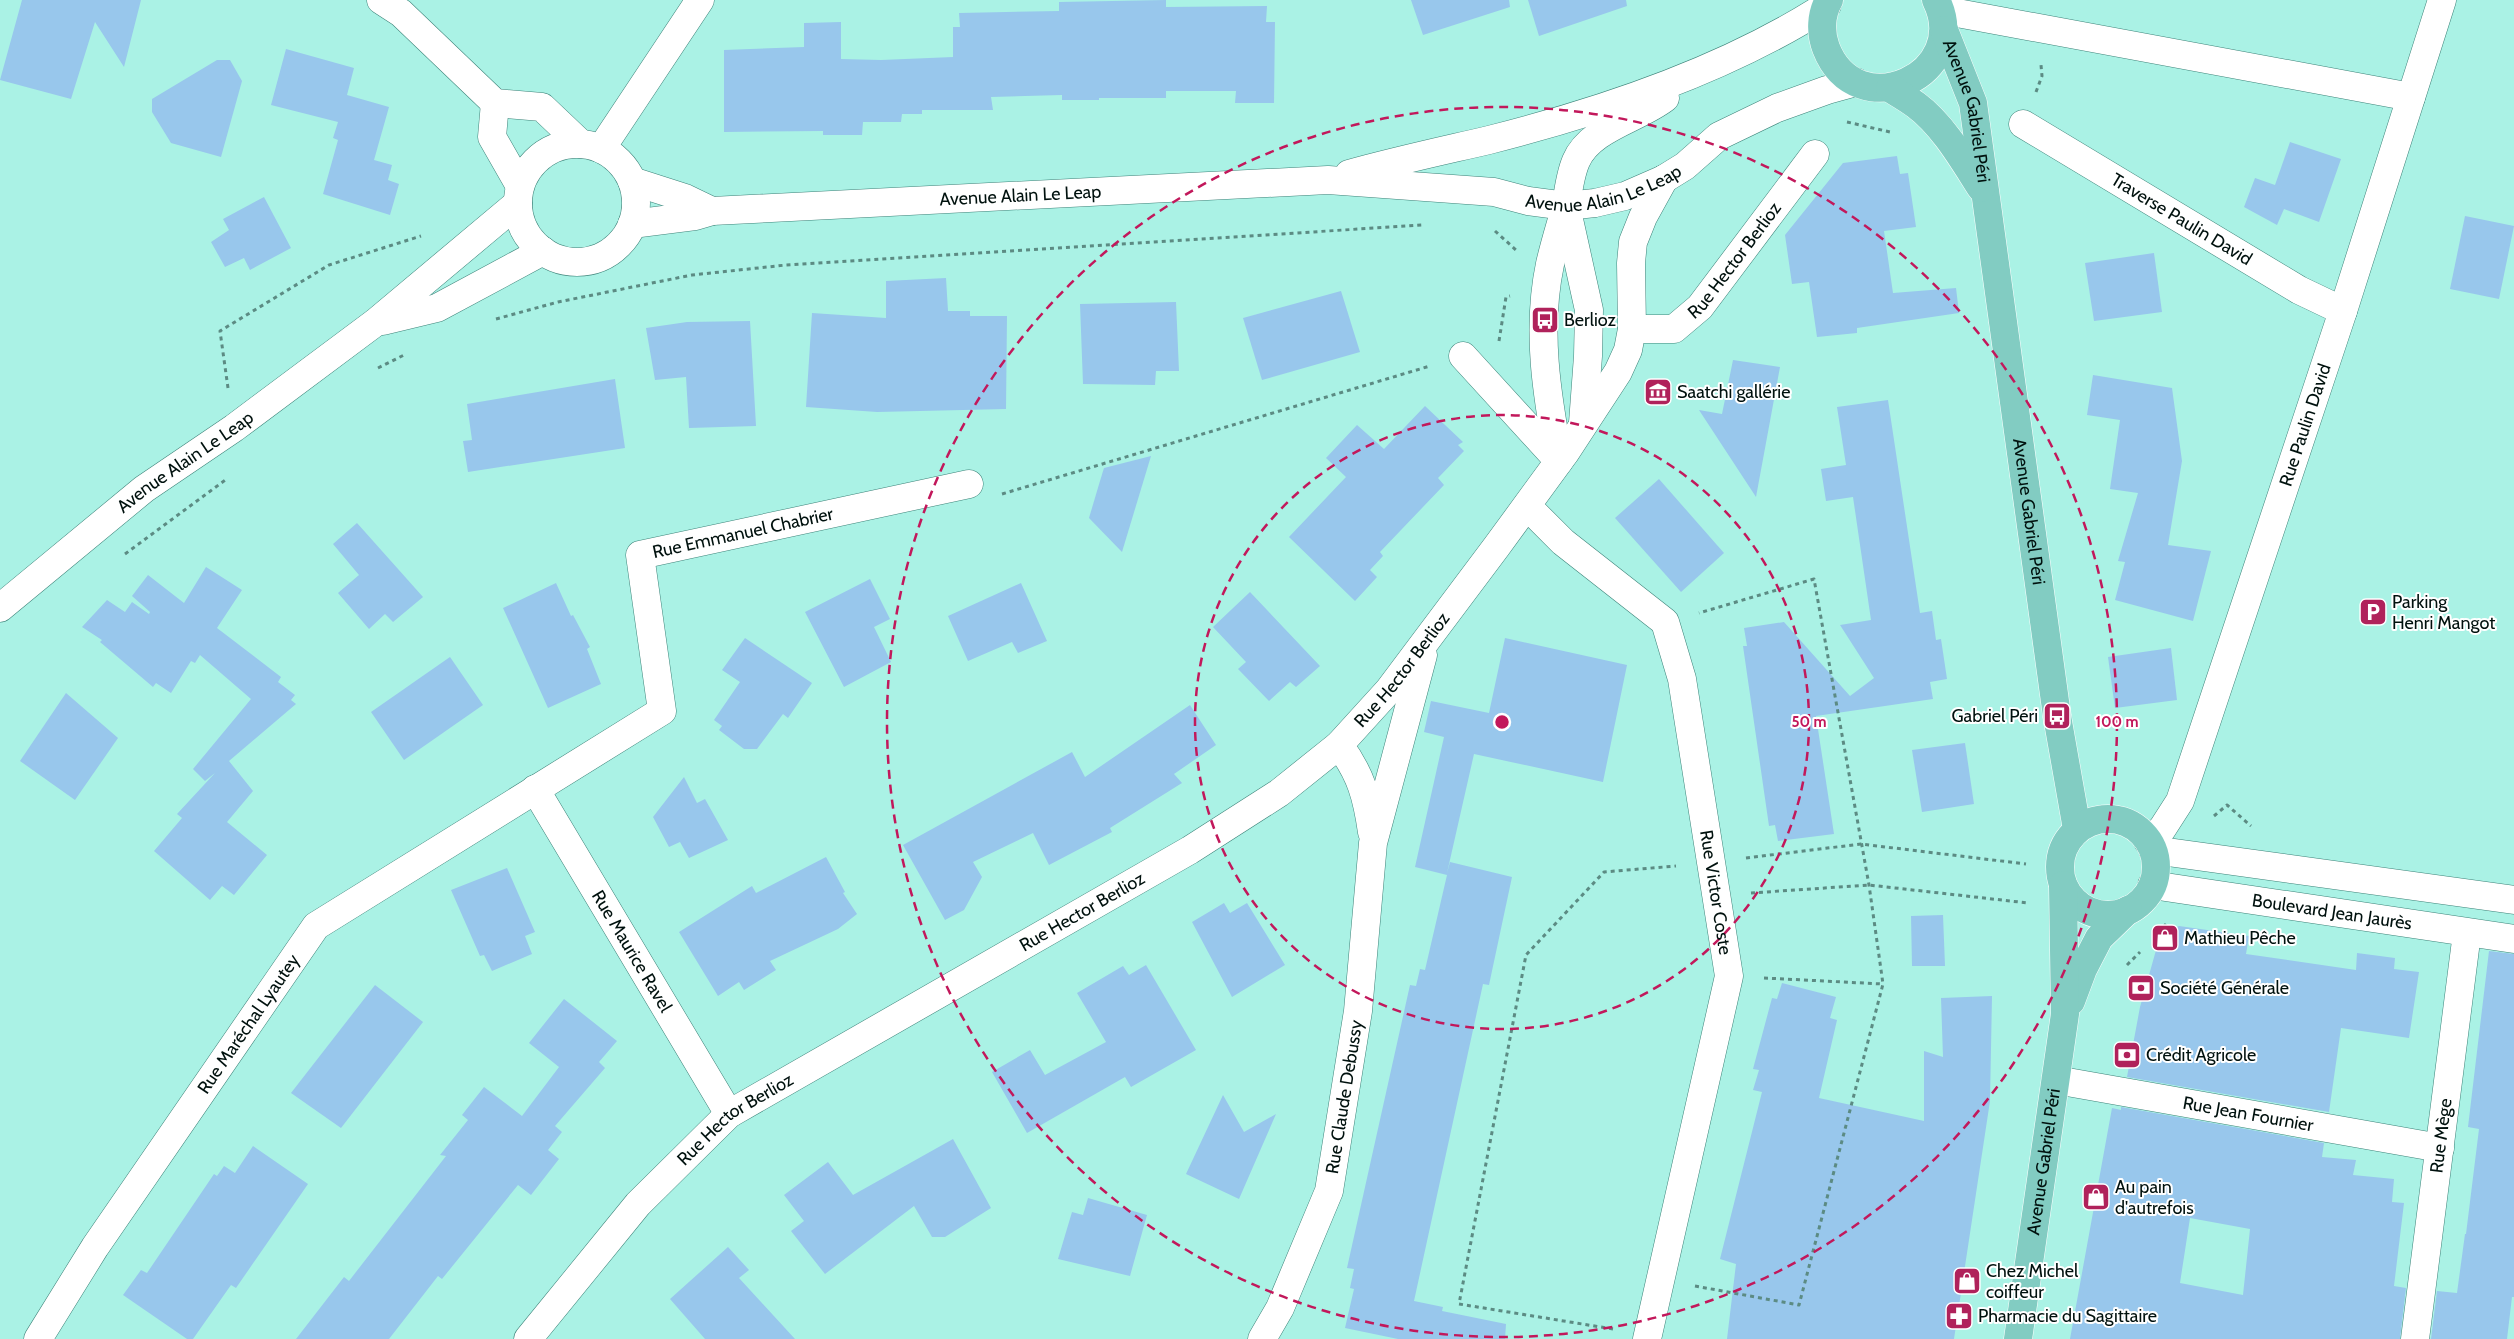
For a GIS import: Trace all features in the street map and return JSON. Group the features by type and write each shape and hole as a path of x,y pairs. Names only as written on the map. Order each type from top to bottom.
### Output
{"main road":[{"path":"1828,2 1822,22 1824,41 1830,58 1841,72 1856,82 1873,88 1890,88 1911,82 1927,69 1938,51 1940,13"},
{"name":"Avenue Gabriel Péri","path":"1940,13 1973,103 2057,716 2077,829"},
{"name":"Avenue Gabriel Péri","path":"1890,88 1918,106 1936,126 1958,152 1984,193"},
{"path":"2107,818 2123,821 2137,829 2150,845 2156,862 2152,885 2146,895 2128,910 2114,915 2098,914 2083,908 2071,899 2063,885 2060,870 2061,855 2067,841 2077,829 2091,821 2107,818"},
{"name":"Avenue Gabriel Péri","path":"2018,1339 2065,1014 2063,885"},
{"name":"Avenue Gabriel Péri","path":"2065,1014 2083,969 2100,938 2128,910"}],"street":[{"path":"381,0 401,13 496,104 542,107 591,146 616,158 625,168 632,181 636,195 632,224 623,240 610,252 594,260 576,262 559,260 543,251 529,238 521,221 519,195 492,137 496,104"},
{"path":"591,146 700,0"},
{"name":"Rue Paulin David","path":"2150,845 2180,801 2343,311 2442,0"},
{"name":"Avenue Alain Le Leap","path":"1328,180 1435,151 1489,140 1595,110 1697,72 1777,35 1828,2"},
{"path":"1940,13 2411,97"},
{"path":"1559,461 1546,389 1543,348 1550,266 1576,160 1596,136 1655,105 1697,72"},
{"name":"Avenue Alain Le Leap","path":"632,224 695,216 712,211 1328,180 1494,192 1528,201 1566,206 1595,203 1625,196 1664,179 1685,166 1719,136 1777,108 1856,82"},
{"name":"Traverse Paulin David","path":"2023,124 2299,290 2343,311"},
{"path":"519,195 529,168 543,154 561,146 591,146"},
{"name":"Rue Hector Berlioz","path":"1632,329 1674,329 1700,307 1815,154"},
{"name":"Rue Hector Berlioz","path":"528,1339 638,1204 729,1114 1190,850 1279,793 1340,745 1389,690 1527,506 1618,372 1628,350 1632,329 1630,263 1634,242 1643,217 1664,179"},
{"name":"Avenue Alain Le Leap","path":"632,181 685,198 712,211"},
{"name":"Avenue Alain Le Leap","path":"0,608 144,489 234,428 376,322 519,195"},
{"path":"1566,206 1588,310 1588,356 1583,426"},
{"name":"Avenue Alain Le Leap","path":"376,322 437,308 543,251"},
{"path":"1464,356 1559,461"},
{"name":"Rue Emmanuel Chabrier","path":"535,788 662,711 640,555 968,484"},
{"path":"1527,506 1564,542 1665,622"},
{"name":"Rue Victor Coste","path":"1647,1337 1729,976 1682,679 1665,622"},
{"name":"Rue Claude Debussy","path":"1262,1339 1280,1308 1329,1190 1358,1012 1373,843 1416,677 1429,636"},
{"name":"Rue Claude Debussy","path":"1340,745 1356,769 1367,801 1373,843"},
{"name":"Rue Maurice Ravel","path":"535,788 729,1114"},
{"name":"Rue Maréchal Lyautey","path":"38,1339 95,1247 316,926 535,788"},
{"name":"Boulevard Jean Jaurès","path":"2150,845 2514,900"},
{"name":"Boulevard Jean Jaurès","path":"2152,885 2514,939"},
{"name":"Rue Mège","path":"2415,1339 2467,933"},
{"name":"Rue Jean Fournier","path":"2056,1080 2440,1148"}],"path":[{"path":"493,320 558,302 692,275 786,265 1433,224"},
{"path":"1492,229 1504,237 1523,257"},
{"path":"234,428 220,331 329,265 429,233"},
{"path":"968,484 989,498 1464,356 1499,341"},
{"path":"370,374 412,350"},
{"path":"120,558 233,475"},
{"path":"1660,1280 1799,1305 1883,984 1869,885 1814,579 1665,622"},
{"path":"1647,1337 1459,1304 1526,955 1604,872 1710,862 1861,844 2026,864"},
{"path":"1716,895 1869,885 2028,903"},
{"path":"2154,936 2174,916"},
{"path":"2083,969 2122,970 2142,950"},
{"path":"1729,976 1883,984"}],"building":[{"path":"22,0 141,0 124,67 95,22 71,99 0,80"},
{"path":"1166,0 1166,7 1267,6 1266,22 1275,22 1274,103 1235,103 1236,91 1166,91 1166,98 1099,98 1099,100 1062,100 1062,95 991,97 993,110 922,110 922,114 902,114 901,122 863,122 862,135 823,135 823,131 724,132 724,50 804,47 804,23 841,22 841,59 881,60 953,57 953,27 960,27 959,13 1059,11 1059,2"},
{"path":"1411,0 1509,0 1510,7 1423,35"},
{"path":"1528,0 1626,0 1627,6 1539,36"},
{"path":"286,49 354,68 347,95 389,107 374,160 392,165 388,180 399,184 390,215 323,194 338,140 333,138 338,122 271,105"},
{"path":"217,60 230,60 242,81 221,157 171,143 152,112 152,99"},
{"path":"2290,142 2341,159 2319,222 2284,209 2277,225 2244,207 2255,178 2275,185"},
{"path":"1897,156 1900,174 1908,173 1916,227 1884,231 1893,293 1956,288 1959,313 1857,328 1857,333 1817,337 1809,282 1792,284 1785,235 1843,163"},
{"path":"264,197 291,248 250,270 244,258 225,267 211,242 229,230 223,219"},
{"path":"2465,216 2514,226 2499,299 2450,289"},
{"path":"2154,253 2162,312 2094,321 2085,263"},
{"path":"946,278 948,311 970,311 970,316 1007,316 1006,409 877,412 806,407 812,313 886,318 886,281"},
{"path":"1341,291 1360,352 1262,380 1243,318"},
{"path":"1176,302 1179,371 1156,371 1155,385 1083,384 1080,304"},
{"path":"750,321 756,426 689,428 686,377 655,380 646,328 687,322"},
{"path":"1733,360 1780,367 1756,497 1699,410 1722,414"},
{"path":"2093,375 2172,388 2182,461 2168,545 2211,551 2193,621 2115,600 2125,562 2118,561 2138,493 2110,489 2120,420 2087,415"},
{"path":"615,379 625,448 468,472 463,441 472,440 467,404"},
{"path":"1888,400 1920,613 1932,611 1936,640 1941,639 1947,679 1930,682 1933,699 1816,716 1834,834 1778,841 1775,825 1769,826 1743,646 1747,646 1744,628 1784,622 1850,696 1874,678 1840,625 1871,620 1853,497 1826,501 1821,469 1846,465 1837,407"},
{"path":"1425,406 1463,442 1458,445 1464,451 1438,478 1444,485 1380,552 1383,556 1370,570 1377,577 1355,601 1289,537 1346,477 1326,458 1357,425 1384,449"},
{"path":"1151,456 1122,552 1089,518 1100,481 1104,468"},
{"path":"1659,479 1724,553 1681,592 1615,518"},
{"path":"357,523 423,597 393,622 385,614 369,629 338,593 359,575 333,544"},
{"path":"206,567 242,590 217,628 281,677 278,682 295,695 291,700 296,704 229,761 253,791 227,822 267,855 234,895 222,886 210,900 154,851 182,818 177,814 215,773 205,781 193,769 251,699 200,655 195,663 191,661 171,693 156,683 153,687 100,642 102,640 82,627 107,600 125,612 132,602 149,614 150,612 132,596 148,575 184,603"},
{"path":"870,579 890,619 874,627 891,662 844,687 805,612"},
{"path":"556,583 571,616 573,615 590,647 587,649 601,684 548,708 503,608"},
{"path":"1021,583 1047,641 1018,653 1012,642 968,661 948,616"},
{"path":"1250,592 1320,666 1296,687 1290,682 1269,701 1238,669 1246,662 1213,627"},
{"path":"745,638 812,683 788,718 783,714 757,749 744,749 719,730 722,726 714,720 740,682 722,670"},
{"path":"1505,638 1627,665 1603,782 1474,754 1447,873 1450,862 1512,877 1489,985 1483,984 1414,1301 1443,1307 1442,1311 1506,1324 1505,1339 1398,1339 1345,1328 1354,1289 1350,1288 1354,1269 1347,1268 1410,985 1416,986 1420,969 1425,970 1447,875 1415,867 1444,737 1424,732 1431,701 1489,713"},
{"path":"2171,648 2177,700 2115,708 2108,657"},
{"path":"450,657 483,705 404,760 371,712"},
{"path":"66,693 118,738 75,800 20,761"},
{"path":"1190,705 1216,745 1174,774 1182,783 1110,828 1112,832 1049,865 1033,833 973,862 982,877 964,910 945,920 903,845 1072,752 1085,777"},
{"path":"1965,743 1974,804 1922,812 1912,750"},
{"path":"684,777 697,803 705,799 728,840 689,858 680,842 669,847 653,817"},
{"path":"826,857 845,892 843,893 857,914 838,929 770,961 776,970 744,990 739,982 718,996 679,932 752,886 756,893"},
{"path":"507,868 535,932 525,936 532,954 492,971 484,955 480,956 451,890"},
{"path":"1224,903 1230,913 1247,903 1285,965 1232,997 1192,922"},
{"path":"1943,915 1945,966 1912,966 1911,916"},
{"path":"2179,926 2249,936 2246,954 2356,970 2357,953 2395,958 2394,969 2419,972 2409,1038 2341,1028 2329,1112 2127,1077 2140,1007 2160,936"},
{"path":"2489,951 2514,954 2514,1297 2512,1297 2507,1339 2431,1339 2437,1291 2457,1293 2466,1234 2479,1129 2468,1127"},
{"path":"1146,965 1196,1050 1131,1087 1125,1077 1027,1133 992,1072 1030,1050 1045,1075 1106,1042 1077,993 1123,966 1129,975"},
{"path":"1782,983 1836,997 1830,1018 1837,1020 1819,1098 1924,1121 1924,1051 1943,1057 1941,998 1992,996 1990,1101 1954,1339 1727,1339 1736,1264 1720,1259 1762,1092 1753,1090 1759,1070 1753,1069 1772,998 1777,999"},
{"path":"375,985 423,1022 341,1128 291,1093"},
{"path":"564,999 617,1041 599,1062 605,1068 555,1126 562,1132 548,1150 559,1159 531,1195 518,1185 442,1279 438,1276 389,1339 296,1339 344,1277 349,1281 446,1156 440,1155 468,1120 462,1115 484,1087 522,1116 559,1067 529,1043"},
{"path":"1223,1095 1244,1132 1276,1114 1239,1199 1186,1174"},
{"path":"2121,1107 2324,1143 2322,1157 2356,1160 2353,1175 2394,1179 2392,1202 2404,1203 2394,1286 2406,1288 2400,1339 2070,1339 2112,1108 2121,1110","holes":["2190,1218 2250,1229 2243,1295 2180,1283"]},
{"path":"953,1139 991,1208 945,1237 932,1237 914,1206 825,1274 791,1231 804,1221 784,1195 828,1162 853,1195"},
{"path":"253,1146 308,1184 236,1288 231,1285 193,1339 187,1339 123,1295 141,1270 147,1273 214,1174 217,1176 224,1166 235,1173"},
{"path":"1088,1198 1147,1215 1130,1276 1058,1259 1072,1212 1083,1215"},
{"path":"728,1247 749,1270 739,1278 795,1339 705,1339 670,1299"}],"place":[{"name":"Berlioz","path":"1545,320"},
{"name":"Saatchi gallérie","path":"1658,392"},
{"name":"Parking Henri Mangot","path":"2373,612"},
{"name":"Gabriel Péri","path":"2057,716"},
{"name":"Mathieu Pêche","path":"2165,938"},
{"name":"Société Générale","path":"2141,988"},
{"name":"Crédit Agricole","path":"2127,1055"},
{"name":"Au pain d'autrefois","path":"2096,1197"},
{"name":"Chez Michel coiffeur","path":"1967,1281"},
{"name":"Pharmacie du Sagittaire","path":"1959,1316"}]}
